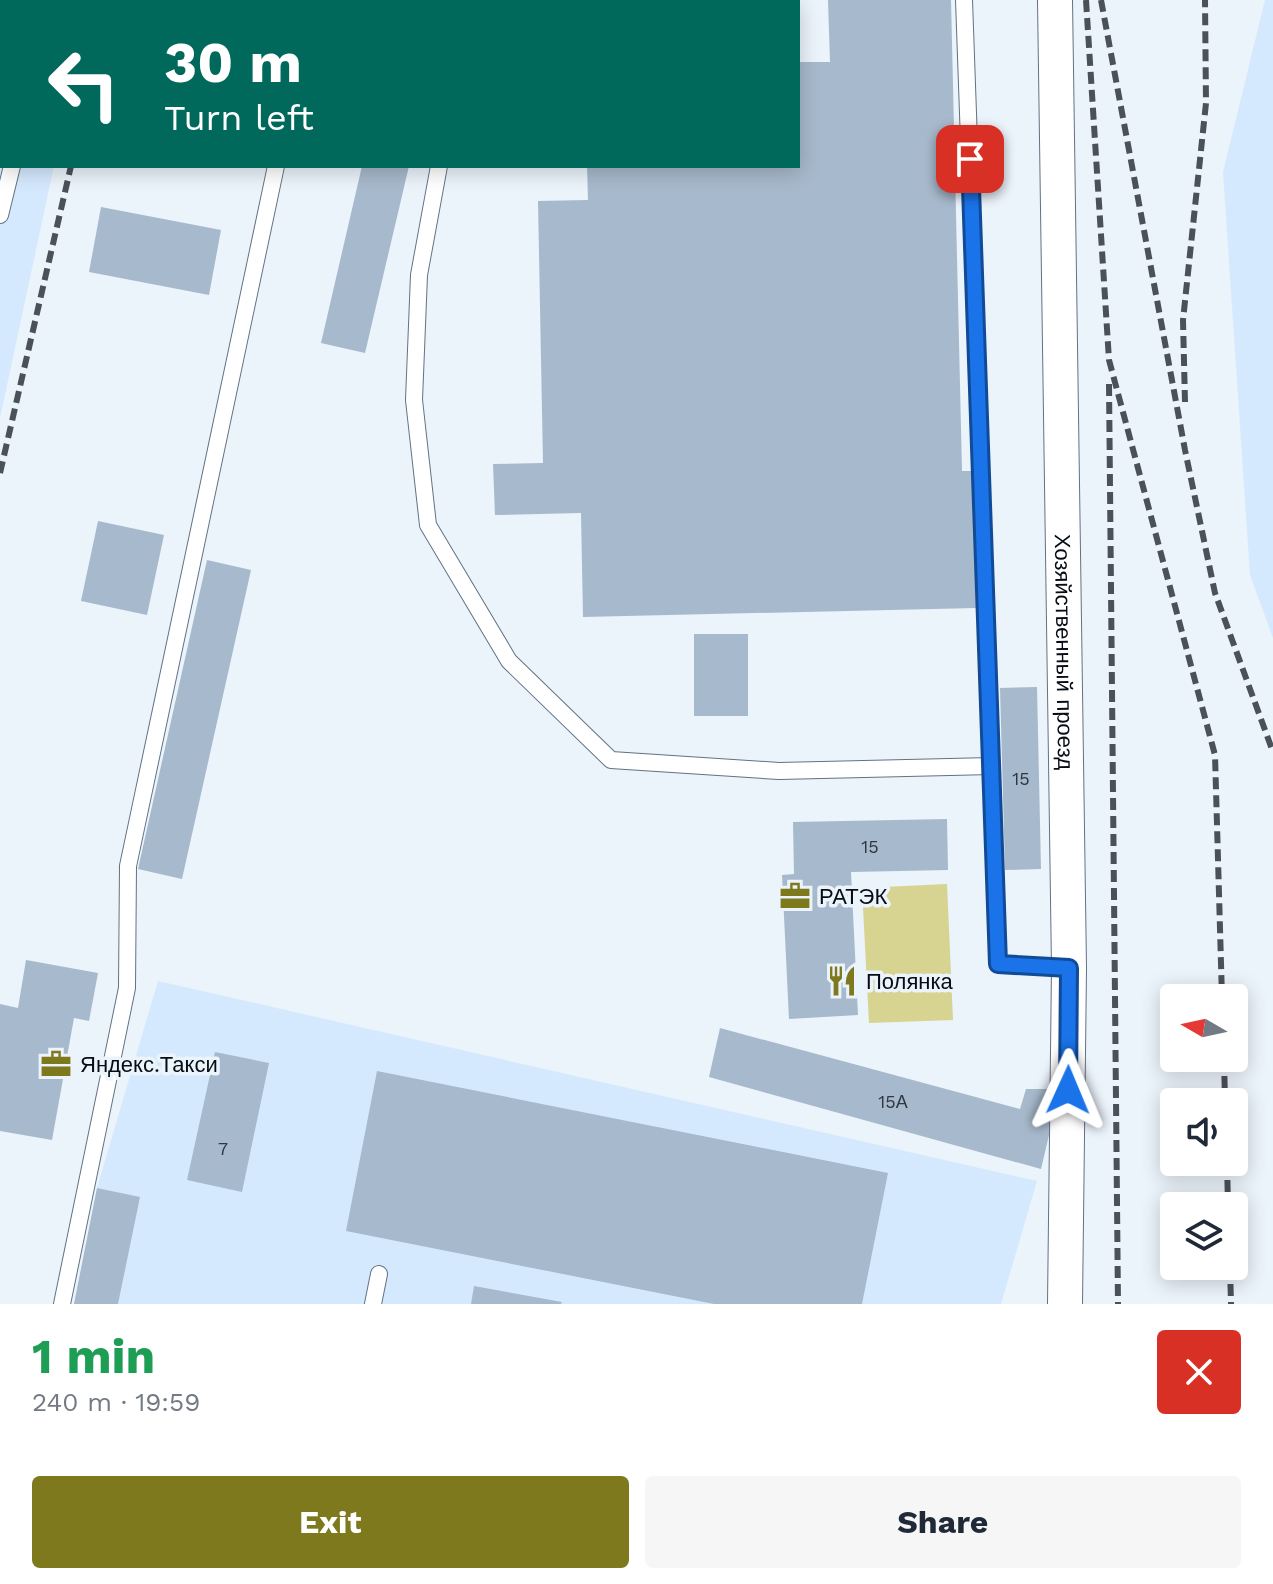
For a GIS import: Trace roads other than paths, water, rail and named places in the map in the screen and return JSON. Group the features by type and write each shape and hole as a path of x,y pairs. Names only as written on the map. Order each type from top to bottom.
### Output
{"street":[{"name":"Хозяйственный проезд","path":"1055,0 1069,968 1065,1304"}],"lane":[{"path":"964,0 998,964 1069,968"},
{"path":"0,215 12,168"},
{"path":"62,1304 127,988 128,866 276,168"},
{"path":"439,168 419,275 414,400 428,525 509,661 611,760 779,771 992,766"},
{"path":"373,1304 379,1274"}],"railway":[{"path":"1086,0 1109,360 1215,755 1222,984"},
{"path":"1101,0 1185,450 1215,593 1273,752"},
{"path":"1185,402 1183,320 1206,103 1205,0"},
{"path":"0,473 71,168"},
{"path":"1109,384 1118,1304"},
{"path":"1224,1072 1225,1088"},
{"path":"1227,1176 1228,1192"},
{"path":"1230,1280 1231,1304"}],"place":[{"name":"РАТЭК","path":"795,896"},
{"name":"Полянка","path":"842,981"},
{"name":"Яндекс.Такси","path":"56,1064"}]}
